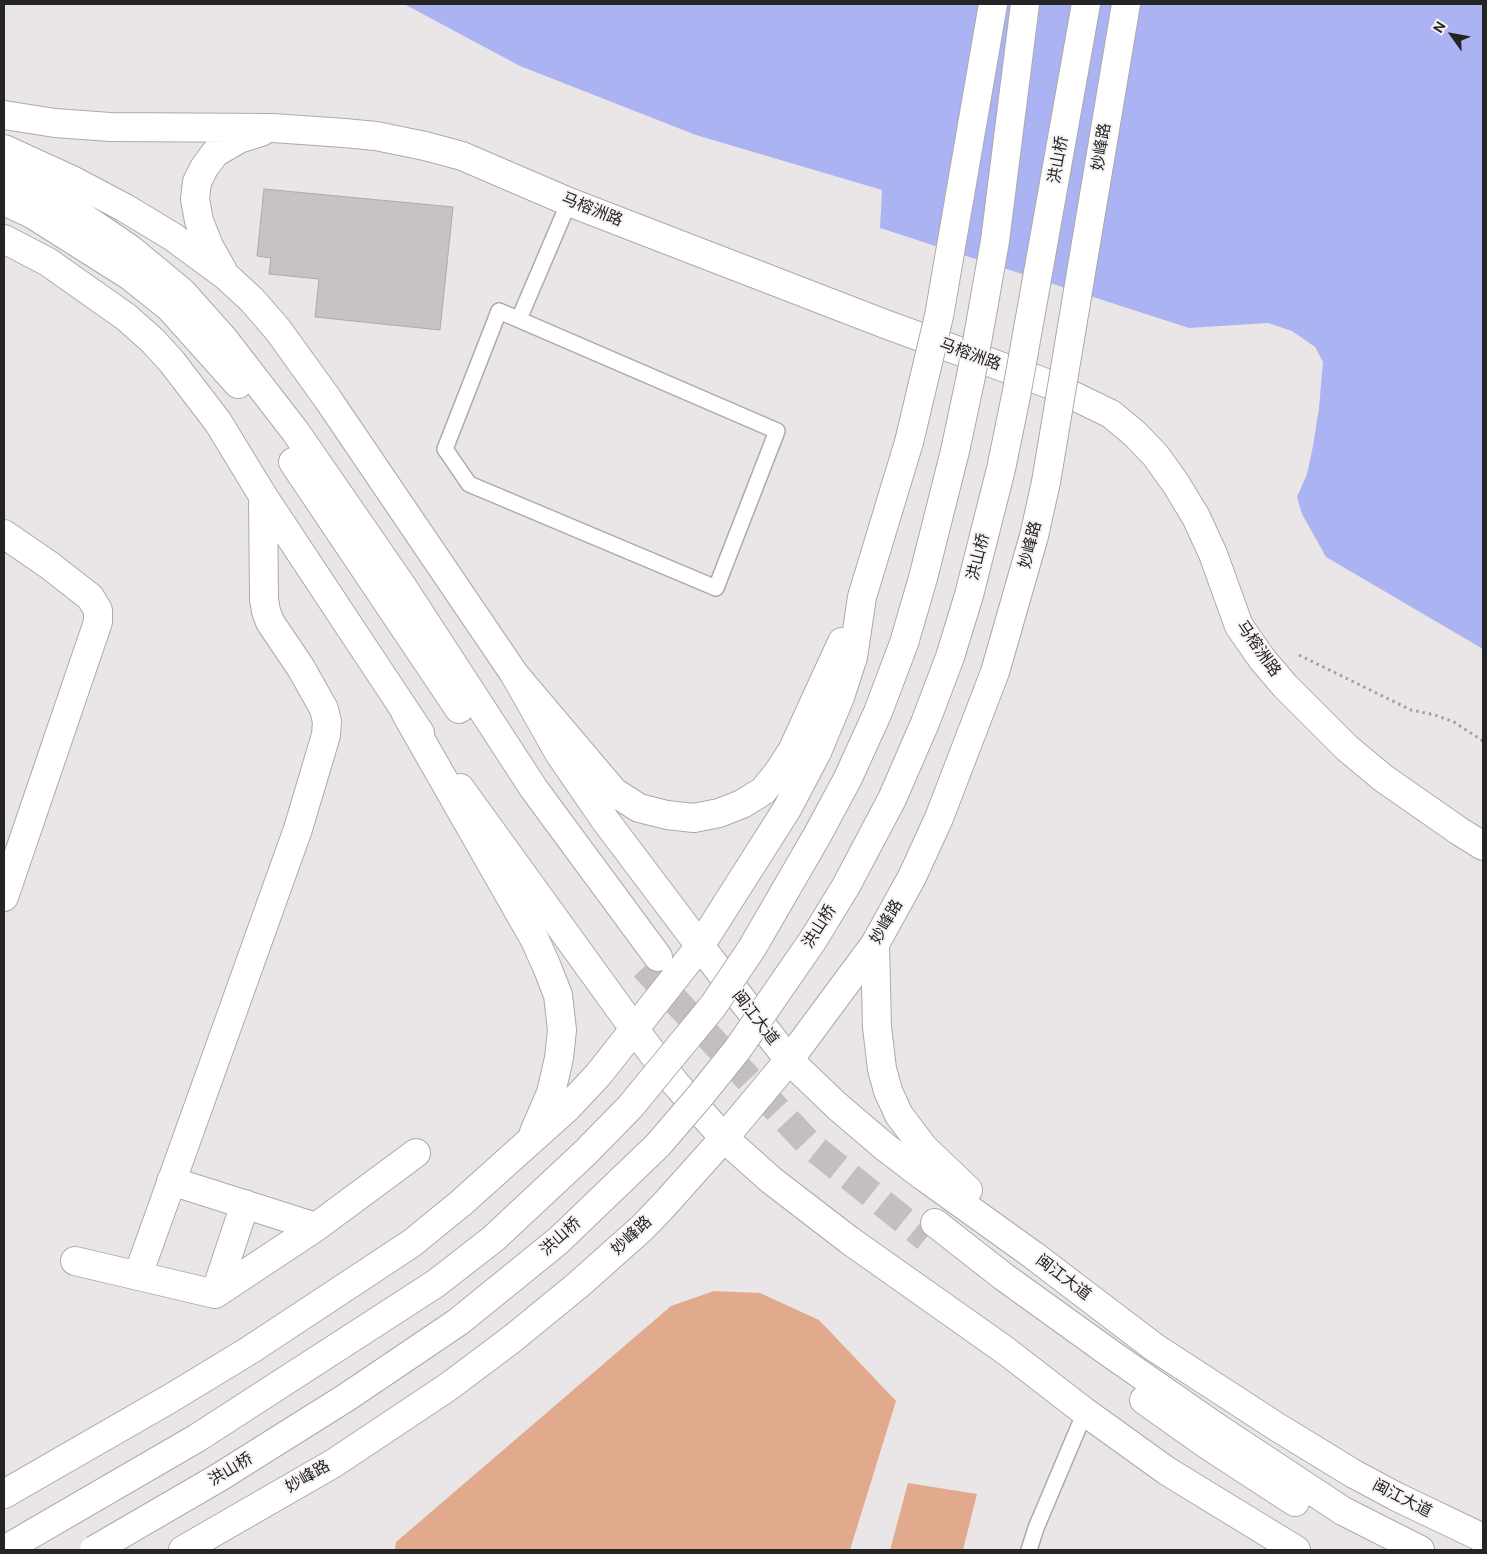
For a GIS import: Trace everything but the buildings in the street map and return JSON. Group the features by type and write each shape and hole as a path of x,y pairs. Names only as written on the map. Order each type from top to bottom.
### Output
{"main road":[{"path":"4,149 74,181 125,208 173,237 226,276 252,300 289,345 327,398 515,675 614,792 640,808 667,816 694,818 718,814 742,804 763,791 777,774 792,751 862,597 909,442 939,316 993,4"},
{"path":"4,1550 197,1438 435,1284 493,1239 630,1108 713,1006 752,948 814,842 848,778 881,703 904,643 923,578 971,376 993,250 1024,4"},
{"name":"洪山桥","path":"94,1550 218,1478 355,1392 458,1322 558,1241 658,1145 700,1096 737,1050 813,940 846,886 892,799 925,723 950,656 969,595 1001,469 1016,396 1086,4"},
{"name":"妙峰路","path":"183,1550 334,1463 448,1387 512,1339 578,1285 642,1228 724,1138 789,1060 875,944 912,878 939,818 995,672 1034,536 1046,482 1126,4"},
{"name":"马榕洲路","path":"4,115 55,123 110,127 273,128 376,136 425,146 462,156 569,202 885,324 1049,384 1111,414 1135,434 1156,456 1176,484 1196,517 1239,626 1262,659 1285,686 1347,748 1383,778 1458,831 1483,846"},
{"path":"226,276 209,246 199,221 195,199 197,182 215,153 239,139 273,128"},
{"path":"4,173 52,196 130,249 182,292 223,338 294,431 400,583 534,789 651,962 479,738 249,397 168,307 130,276 32,214 4,201"},
{"path":"4,239 48,262 126,317 153,341 192,386 218,422 263,496 406,714 634,1030 675,1083 724,1138 771,1180 849,1240 1006,1351 1085,1412 1167,1471 1296,1550"},
{"path":"138,1275 298,829 326,736 327,722 324,709 301,668 270,622 266,611 264,599 263,496"},
{"path":"4,534 49,565 90,597 98,610 98,622 4,897"},
{"path":"4,1494 171,1398 250,1350 412,1243 568,1107 598,1075 700,946 787,810 817,752 840,697 853,658 862,597"},
{"name":"闽江大道","path":"515,675 559,753 605,820 789,1060 837,1106 885,1147 1033,1255 1154,1347 1284,1432 1397,1497 1483,1538"},
{"path":"406,714 534,940 547,966 558,995 562,1030 559,1058 551,1092 530,1141"},
{"path":"875,944 878,1027 882,1069 888,1091 899,1115 924,1148 1033,1255"},
{"path":"75,1261 215,1294 316,1227 416,1153"},
{"path":"171,1181 316,1227"},
{"path":"215,1294 245,1204"},
{"path":"1379,1550 1336,1528 1209,1446 1088,1360 930,1230 1004,1277 1218,1428 1343,1511 1420,1550"}],"lane":[{"path":"519,319 569,202"},
{"path":"499,311 519,319 777,430 716,588 469,484 445,449 499,311"},
{"path":"1029,1550 1036,1528 1085,1412"}],"path":[{"path":"1290,651 1411,710 1435,715 1454,722 1483,740"}],"shaded area":[{"path":"714,1291 760,1293 819,1320 896,1401 850,1550 395,1550 396,1542 671,1306"},
{"path":"908,1483 977,1494 963,1550 890,1550"}],"water":[{"path":"404,4 1483,4 1483,649 1326,557 1302,514 1297,497 1307,474 1313,446 1323,362 1315,347 1292,331 1268,323 1189,328 880,228 882,190 696,135 520,66"}],"tunnel":[{"path":"644,967 809,1144 926,1238"}]}
